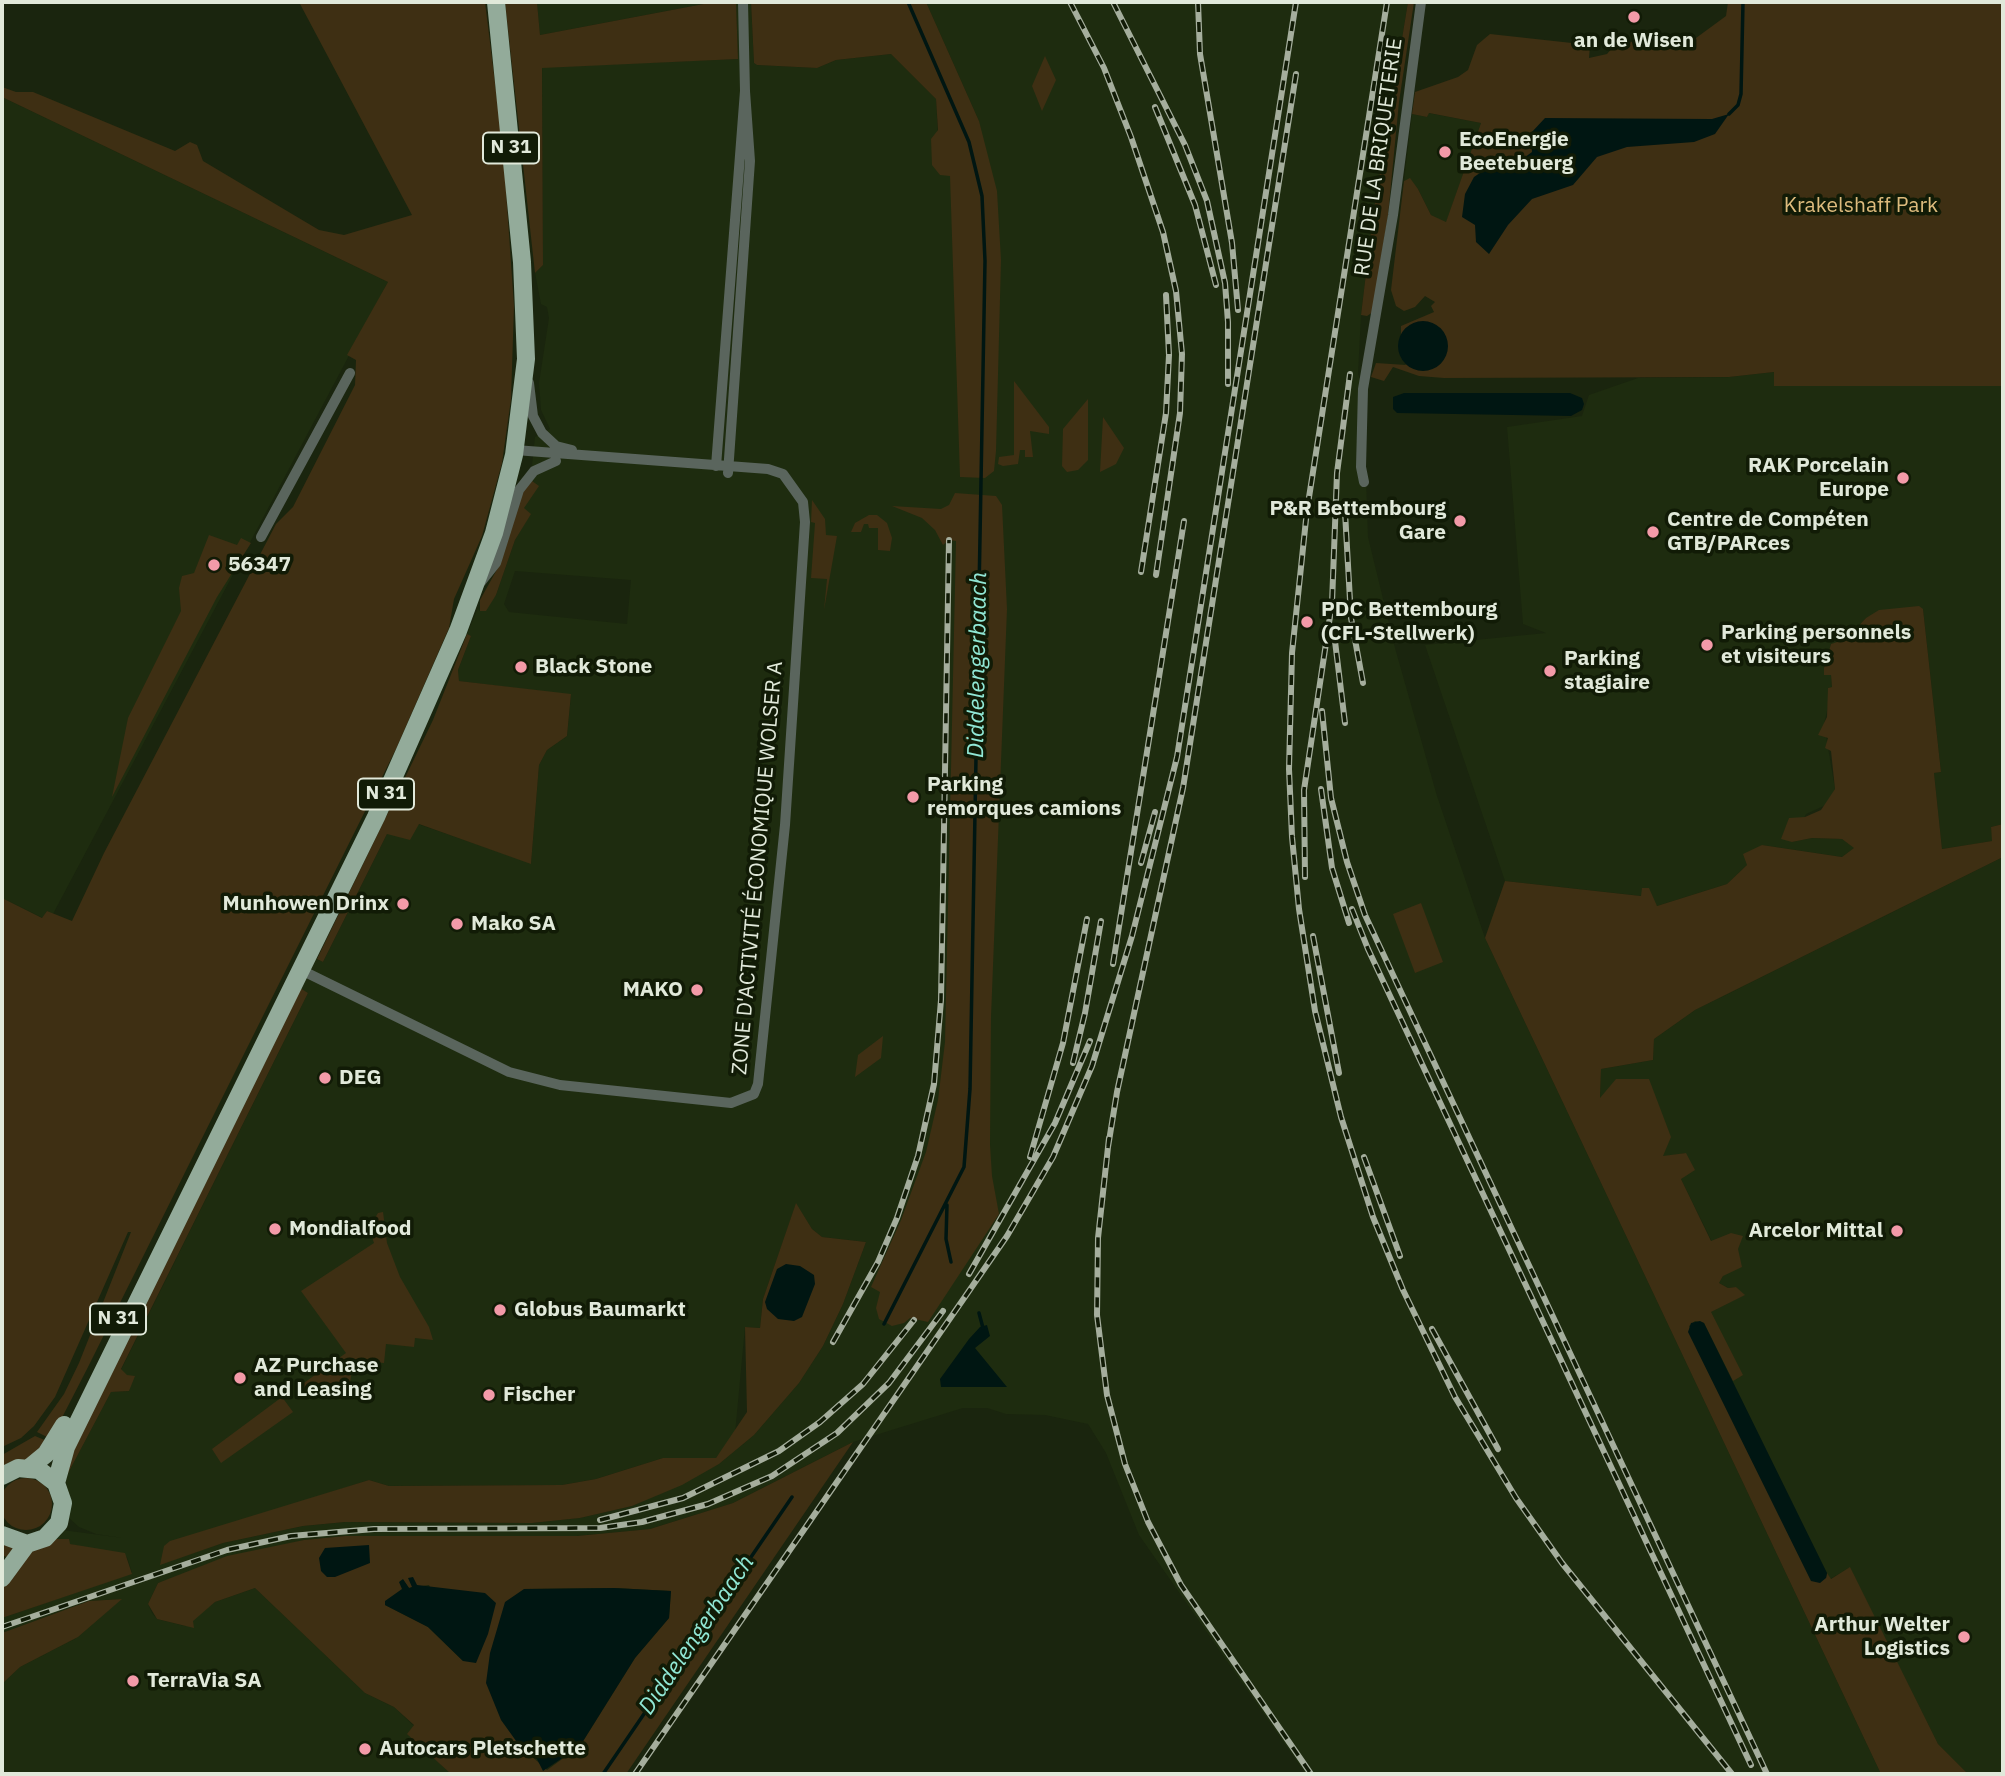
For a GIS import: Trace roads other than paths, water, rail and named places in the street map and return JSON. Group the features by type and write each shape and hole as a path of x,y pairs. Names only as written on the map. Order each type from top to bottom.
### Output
{"main road":[{"name":"N 31","path":"56,1483 66,1447 169,1243 202,1165 376,817 474,590 494,533 514,452 526,359 522,262 496,2"},
{"name":"N 31","path":"29,1468 47,1454 55,1443 160,1236 202,1165"},
{"path":"2,1476 18,1468 39,1470 56,1483 63,1503 59,1524 45,1538 27,1544 2,1578"},
{"path":"2,1535 27,1544"}],"street":[{"path":"514,452 556,461 728,474 750,161 743,2"},
{"name":"RUE DE LA BRIQUETERIE","path":"1364,482 1361,467 1362,399 1393,215 1421,2"},
{"path":"526,359 533,416 542,433 556,446 716,463 745,91"},
{"path":"261,537 350,373"},
{"name":"ZONE D'ACTIVITÉ ÉCONOMIQUE WOLSER A","path":"299,969 509,1072 559,1084 731,1103 754,1094 758,1084 785,825 805,522 803,502 783,474 768,469 729,467 716,463 514,452"},
{"path":"474,590 496,563 519,490 534,471 556,461"}],"waterway":[{"name":"Diddelengerbaach","path":"884,1324 964,1167 970,1089 985,261 982,196 969,142 908,2"},
{"path":"1729,114 1738,105 1741,94 1743,2"},
{"path":"947,1205 946,1239 951,1262"},
{"path":"979,1313 983,1328"},
{"name":"Diddelengerbaach","path":"603,1774 792,1497"}],"railway":[{"path":"1070,2 1104,68 1131,137 1163,232 1176,291 1182,354 1180,413 1156,575"},
{"path":"1113,2 1185,145 1207,201 1225,283 1228,384"},
{"path":"1198,2 1200,54 1232,243 1238,310"},
{"path":"635,1774 1007,1236 1053,1157 1092,1066 1132,936 1177,757 1296,2"},
{"path":"1387,2 1307,510 1292,653 1289,769 1292,837 1299,909 1315,1011 1341,1117 1373,1217 1403,1290 1455,1397 1516,1498 1562,1563 1732,1774"},
{"path":"1108,1147 1117,1092 1183,788 1296,74"},
{"path":"1155,107 1195,205 1216,285"},
{"path":"1141,572 1166,413 1169,355 1166,295"},
{"path":"1305,877 1304,790 1332,603 1337,473 1350,374"},
{"path":"1345,512 1351,618 1363,683"},
{"path":"1113,964 1184,521"},
{"path":"833,1342 878,1262 897,1218 918,1156 934,1084 941,1000 949,540"},
{"path":"1334,633 1345,723"},
{"path":"1322,711 1331,798 1347,862 1365,915 1767,1774"},
{"path":"1321,789 1332,868 1349,923"},
{"path":"1141,863 1155,812"},
{"path":"1352,909 1368,949 1751,1765"},
{"path":"1030,1157 1063,1043 1087,919"},
{"path":"1073,1063 1085,1013 1101,921"},
{"path":"1313,936 1339,1073"},
{"path":"969,1274 1055,1123 1090,1041"},
{"path":"1109,1138 1098,1238 1097,1315 1107,1395 1125,1464 1148,1522 1181,1585 1311,1774"},
{"path":"1364,1157 1400,1256"},
{"path":"2,1627 227,1550 291,1536 374,1529 600,1528 642,1522 708,1504 772,1476 837,1433 889,1383 943,1311"},
{"path":"600,1520 683,1498 779,1451 820,1422 863,1384 914,1320"},
{"path":"1432,1329 1498,1449"}],"place":[{"name":"an de Wisen","path":"1634,17"},
{"name":"EcoEnergie Beetebuerg","path":"1445,152"},
{"name":"RAK Porcelain Europe","path":"1903,478"},
{"name":"P&R Bettembourg Gare","path":"1460,521"},
{"name":"Centre de Compéten GTB/PARces","path":"1653,532"},
{"name":"56347","path":"214,565"},
{"name":"PDC Bettembourg (CFL-Stellwerk)","path":"1307,622"},
{"name":"Parking personnels et visiteurs","path":"1707,645"},
{"name":"Black Stone","path":"521,667"},
{"name":"Parking stagiaire","path":"1550,671"},
{"name":"Parking remorques camions","path":"913,797"},
{"name":"Munhowen Drinx","path":"403,904"},
{"name":"Mako SA","path":"457,924"},
{"name":"MAKO","path":"697,990"},
{"name":"DEG","path":"325,1078"},
{"name":"Mondialfood","path":"275,1229"},
{"name":"Arcelor Mittal","path":"1897,1231"},
{"name":"Globus Baumarkt","path":"500,1310"},
{"name":"AZ Purchase and Leasing","path":"240,1378"},
{"name":"Fischer","path":"489,1395"},
{"name":"Arthur Welter Logistics","path":"1964,1637"},
{"name":"TerraVia SA","path":"133,1681"},
{"name":"Autocars Pletschette","path":"365,1749"}],"park label":[{"name":"Krakelshaff Park","path":"1861,206"}]}
